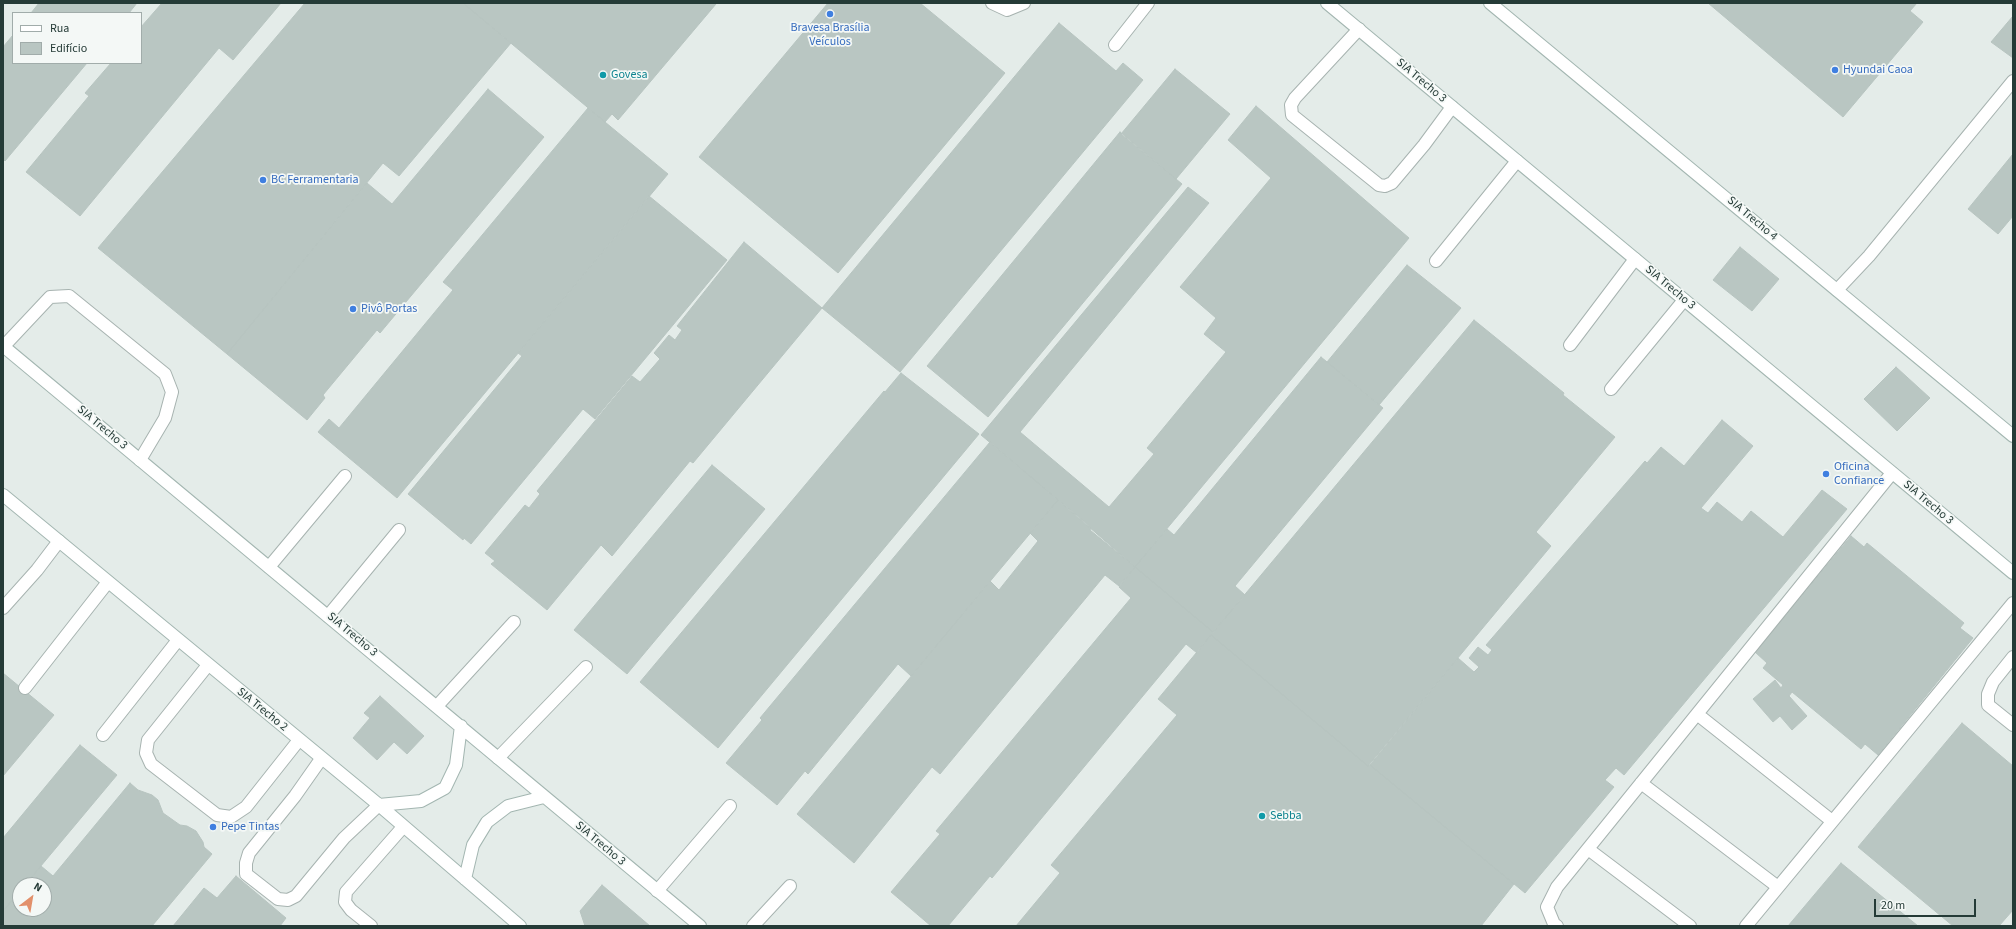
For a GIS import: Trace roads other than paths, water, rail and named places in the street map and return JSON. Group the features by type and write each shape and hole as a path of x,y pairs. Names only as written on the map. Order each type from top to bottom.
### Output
{"main road":[{"path":"992,3 1007,10 1024,3"},
{"path":"1115,45 1148,3"},
{"name":"SIA Trecho 3","path":"1327,3 2013,574"},
{"name":"SIA Trecho 4","path":"1490,3 2013,436"},
{"path":"1359,29 1296,98 1291,105 1292,115 1379,185 1385,186 1392,183 1406,167 1452,107"},
{"path":"1837,290 1868,256 2013,81"},
{"path":"1436,261 1517,161"},
{"path":"1570,345 1635,259"},
{"path":"3,346 50,297 69,296 165,374 172,392 165,418 140,460"},
{"path":"1611,389 1684,300"},
{"name":"SIA Trecho 3","path":"3,346 461,726 544,798 700,926"},
{"path":"1556,926 1547,908 1557,887 1892,473"},
{"path":"269,567 345,476"},
{"name":"SIA Trecho 2","path":"4,500 58,541 321,759 379,805 520,926"},
{"path":"328,616 398,530"},
{"path":"3,608 37,570 58,541"},
{"path":"25,688 108,582"},
{"path":"1746,926 2013,603"},
{"path":"437,706 514,622"},
{"path":"103,735 178,640"},
{"path":"2013,657 1993,682 1988,694 1988,705 2013,725"},
{"path":"208,665 148,740 146,752 151,764 217,815 231,817 246,807 299,740"},
{"path":"498,758 586,667"},
{"path":"1697,714 1832,821"},
{"path":"321,759 295,796 249,853 246,863 246,874 278,899 288,900 296,896 344,838 379,805 422,801 445,788 456,765 461,726"},
{"path":"1641,783 1778,887"},
{"path":"465,879 473,845 487,822 508,806 544,798"},
{"path":"657,891 730,806"},
{"path":"371,926 351,910 345,902 346,892 403,827"},
{"path":"1588,849 1690,926"},
{"path":"754,926 790,886"}],"place":[{"name":"Bravesa Brasília Veículos","path":"830,14"},
{"name":"Hyundai Caoa","path":"1835,70"},
{"name":"Govesa","path":"603,75"},
{"name":"BC Ferramentaria","path":"263,180"},
{"name":"Pivô Portas","path":"353,309"},
{"name":"Oficina Confiance","path":"1826,474"},
{"name":"Sebba","path":"1262,816"},
{"name":"Pepe Tintas","path":"213,827"}]}
